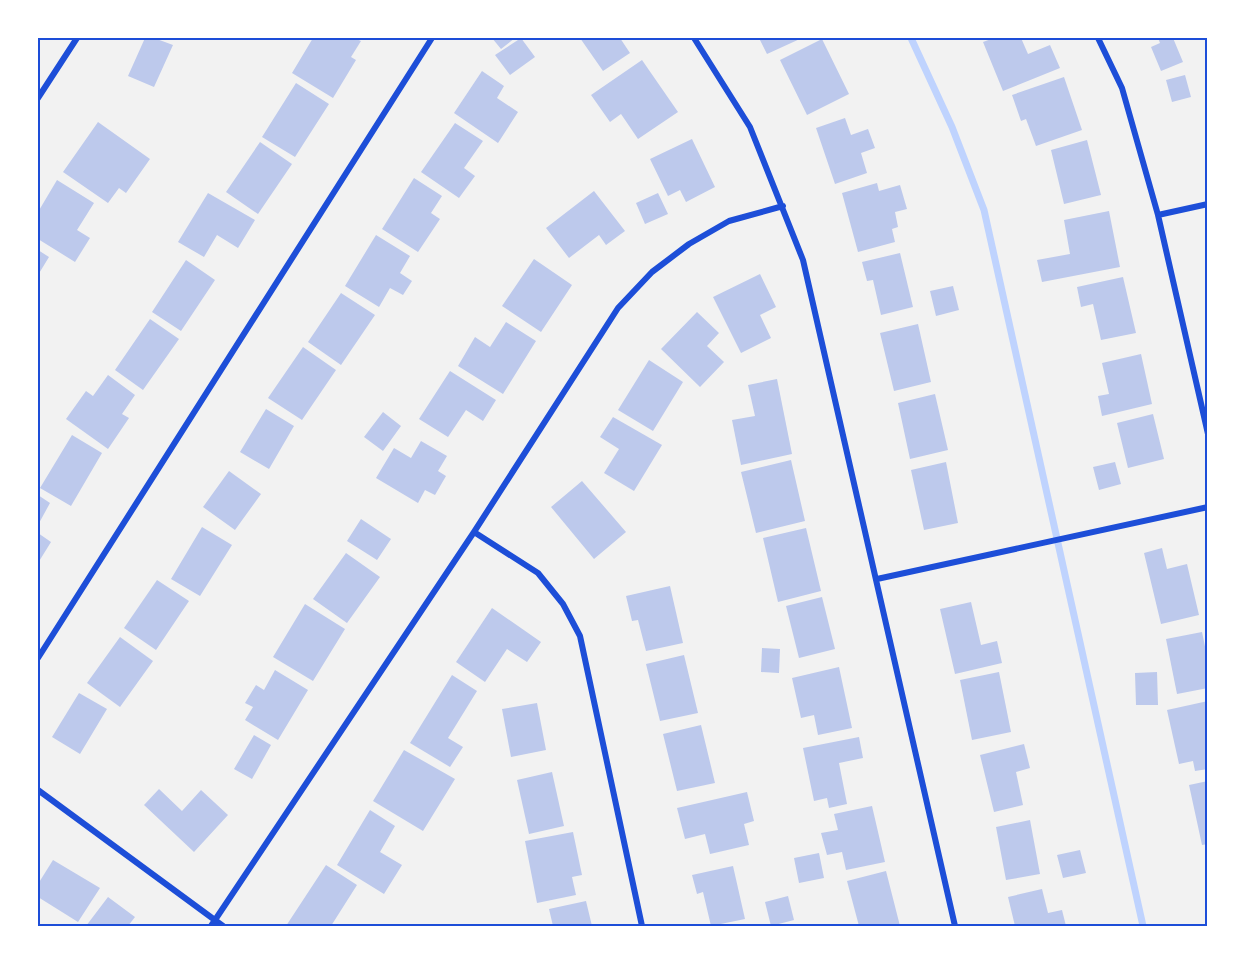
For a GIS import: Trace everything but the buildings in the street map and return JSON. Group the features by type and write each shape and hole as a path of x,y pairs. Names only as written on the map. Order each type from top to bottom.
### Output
{"street":[{"path":"38,98 77,38"},
{"path":"38,657 432,38"},
{"path":"694,38 750,127 803,260 955,927"},
{"path":"1098,38 1122,88 1158,215 1208,434"},
{"path":"1158,215 1208,204"},
{"path":"211,927 474,532 618,308 652,272 689,244 729,221 783,206"},
{"path":"877,579 1208,507"},
{"path":"474,532 538,573 563,604 580,636 642,927"},
{"path":"38,790 223,927"}],"waterway":[{"path":"911,38 952,127 984,210 1143,926"}]}
